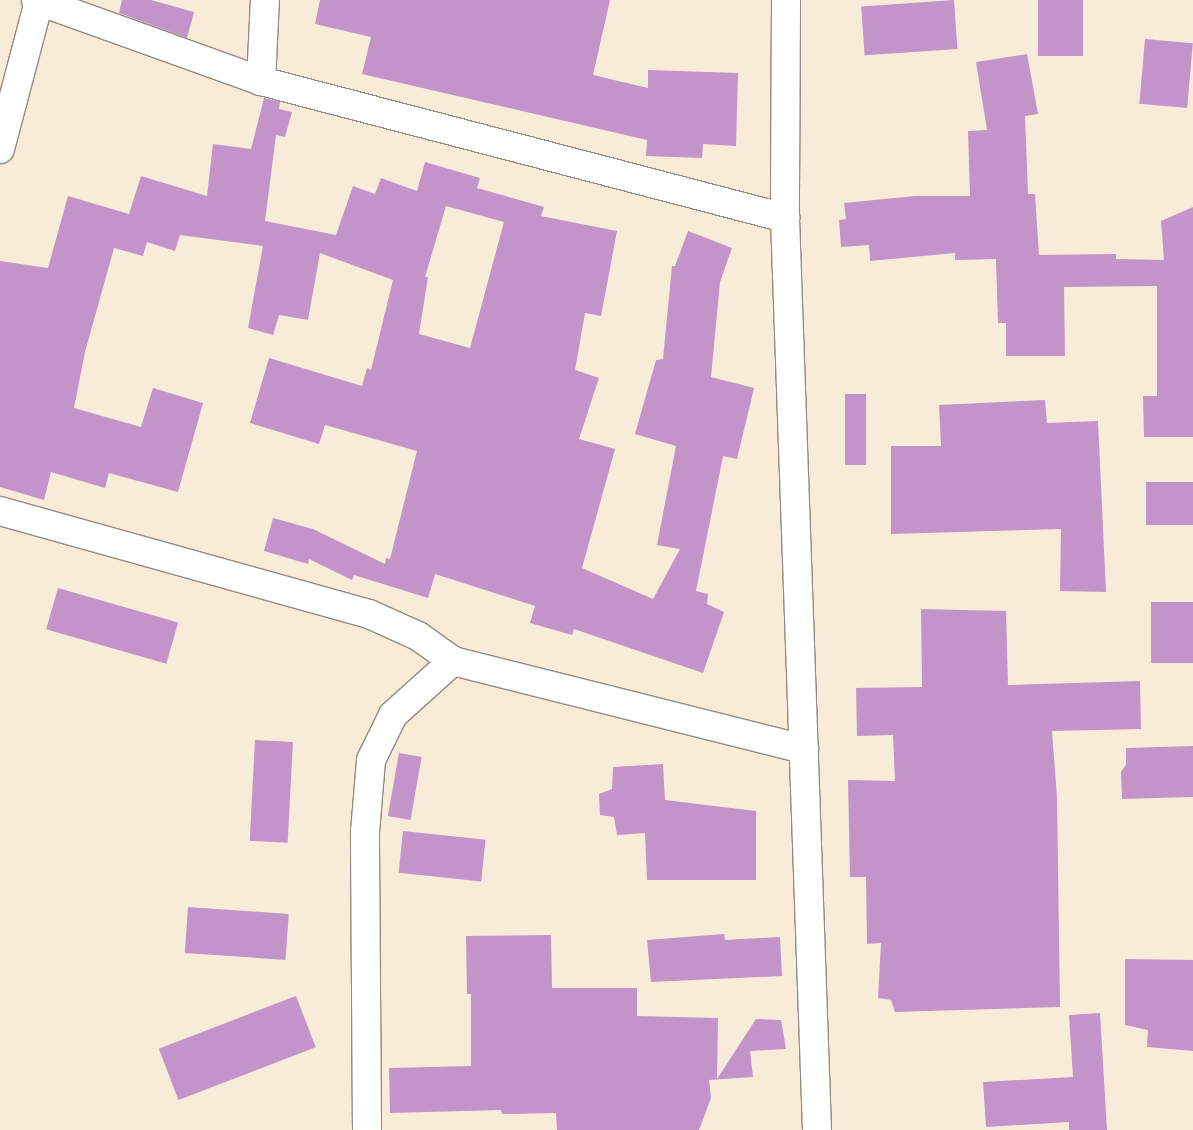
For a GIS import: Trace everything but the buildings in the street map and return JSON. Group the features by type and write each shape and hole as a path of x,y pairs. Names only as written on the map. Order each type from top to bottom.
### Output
{"street":[{"path":"0,149 37,0 261,82 785,218"},
{"path":"261,82 265,0"},
{"path":"786,0 785,218 817,1130"},
{"path":"0,511 369,614 418,636 453,661 804,749"},
{"path":"367,1130 365,832 371,760 393,715 453,661"}]}
